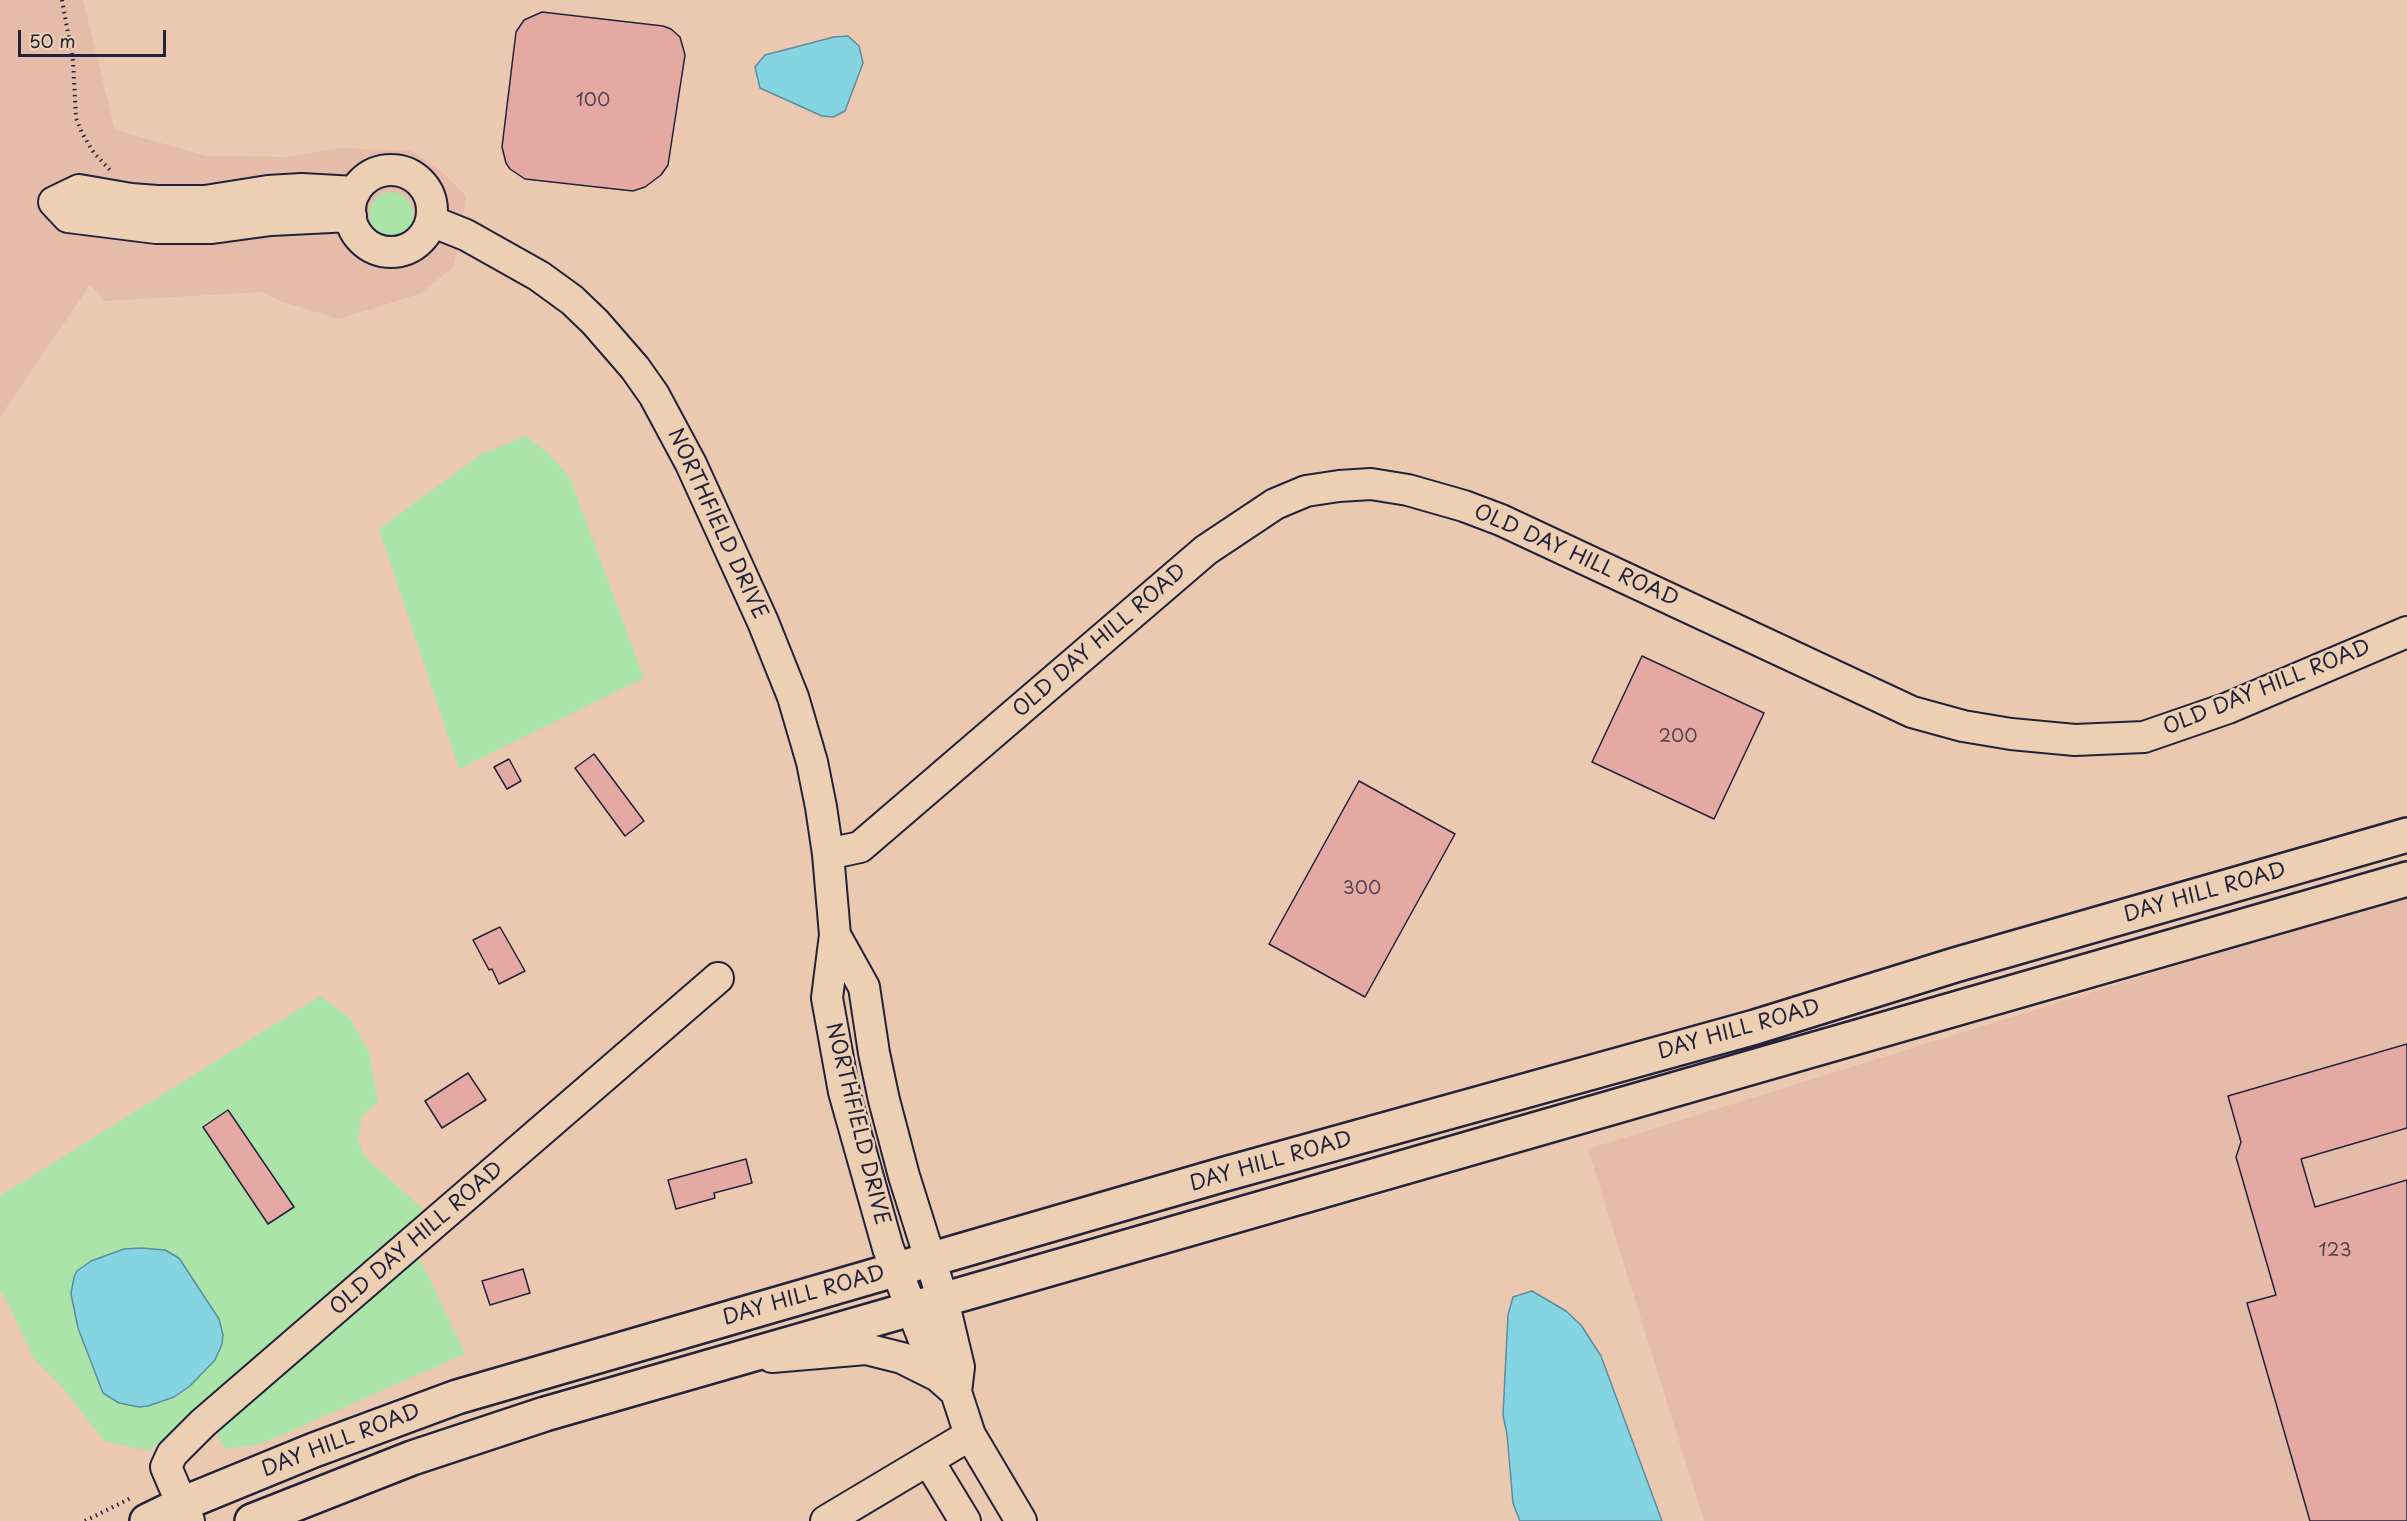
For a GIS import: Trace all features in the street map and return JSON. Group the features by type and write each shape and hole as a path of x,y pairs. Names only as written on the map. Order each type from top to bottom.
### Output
{"main road":[{"name":"DAY HILL ROAD","path":"147,1521 180,1501 457,1397 1225,1174 1755,1026 1955,965 2407,836"},
{"name":"DAY HILL ROAD","path":"252,1521 412,1458 545,1414 2407,879"},
{"path":"1955,965 1963,1007"},
{"path":"1600,1069 1612,1107"}],"street":[{"path":"392,170 406,173 419,180 428,192 432,206 437,212 428,230 416,244 407,249 389,252 380,251 363,241 353,226 356,194 364,180 377,173 392,170"},
{"path":"302,189 356,194 271,220 212,228 156,228 68,217 54,202 79,190 157,201 205,201 268,191 302,189"},
{"name":"NORTHFIELD DRIVE","path":"437,212 466,235 510,258 572,300 623,354 654,395 691,464 763,622 790,687 812,762 828,854 835,936 827,998 844,1092 888,1248 912,1309 970,1435 1021,1521"},
{"name":"OLD DAY HILL ROAD","path":"828,854 860,847 1215,544 1275,504 1306,491 1339,486 1371,484 1408,490 1464,506 1532,534 1912,712 1963,726 2020,736 2075,740 2144,737 2228,708 2407,632"},
{"name":"NORTHFIELD DRIVE","path":"835,936 864,987 884,1100 904,1176 944,1300 959,1367 947,1384"},
{"name":"OLD DAY HILL ROAD","path":"180,1501 166,1467 172,1454 203,1423 718,978"},
{"path":"736,1358 806,1355 837,1350 866,1349 902,1358 947,1384"},
{"path":"826,1521 970,1435"},
{"path":"928,1460 965,1521"}],"path":[{"path":"62,0 73,61 76,118 94,153 111,171"},
{"path":"356,194 382,163 397,163 424,174 437,212"},
{"path":"85,1521 180,1501"}],"shaded area":[{"path":"0,0 83,0 115,130 206,156 288,157 339,148 411,151 439,169 466,196 454,267 419,294 339,319 283,302 261,292 105,301 90,285 0,417"},
{"path":"2407,894 2407,1521 1704,1521 1588,1149"}],"green space":[{"path":"391,192 406,199 413,214 406,229 391,236 376,229 369,214 376,199"},
{"path":"525,436 549,454 570,478 644,678 459,769 379,529 480,455"},
{"path":"320,996 350,1018 369,1052 378,1102 362,1116 358,1141 366,1158 426,1212 209,1404 149,1451 104,1441 63,1388 34,1359 4,1295 0,1292 0,1196"},
{"path":"417,1257 426,1271 465,1354 261,1444 225,1449 218,1436 218,1424"}],"water":[{"path":"848,36 859,46 863,63 845,111 833,117 822,116 760,88 755,67 765,55 834,37"},
{"path":"124,1249 165,1250 179,1258 219,1319 223,1335 215,1360 190,1386 174,1397 139,1407 119,1403 103,1393 78,1328 71,1294 77,1271 91,1261"},
{"path":"1532,1291 1566,1311 1581,1325 1601,1356 1662,1521 1520,1521 1513,1503 1507,1434 1503,1415 1508,1315 1513,1297"}],"building":[{"path":"542,12 663,26 671,29 680,37 685,55 668,165 661,175 645,187 633,191 525,179 510,169 506,163 502,147 516,32 524,20"},
{"path":"1642,656 1764,713 1714,819 1592,762"},
{"path":"594,754 644,821 625,836 575,768"},
{"path":"509,759 521,781 507,789 494,767"},
{"path":"1359,781 1455,834 1365,997 1269,944"},
{"path":"500,927 525,971 499,984 473,940"},
{"path":"2407,1044 2407,1128 2301,1159 2315,1207 2407,1180 2407,1521 2310,1521 2247,1303 2276,1295 2236,1157 2241,1142 2228,1096"},
{"path":"468,1073 486,1100 442,1128 425,1101"},
{"path":"228,1110 294,1207 268,1224 203,1127"},
{"path":"746,1159 752,1183 714,1193 715,1198 676,1209 668,1180"},
{"path":"523,1269 530,1293 490,1305 482,1281"}]}
